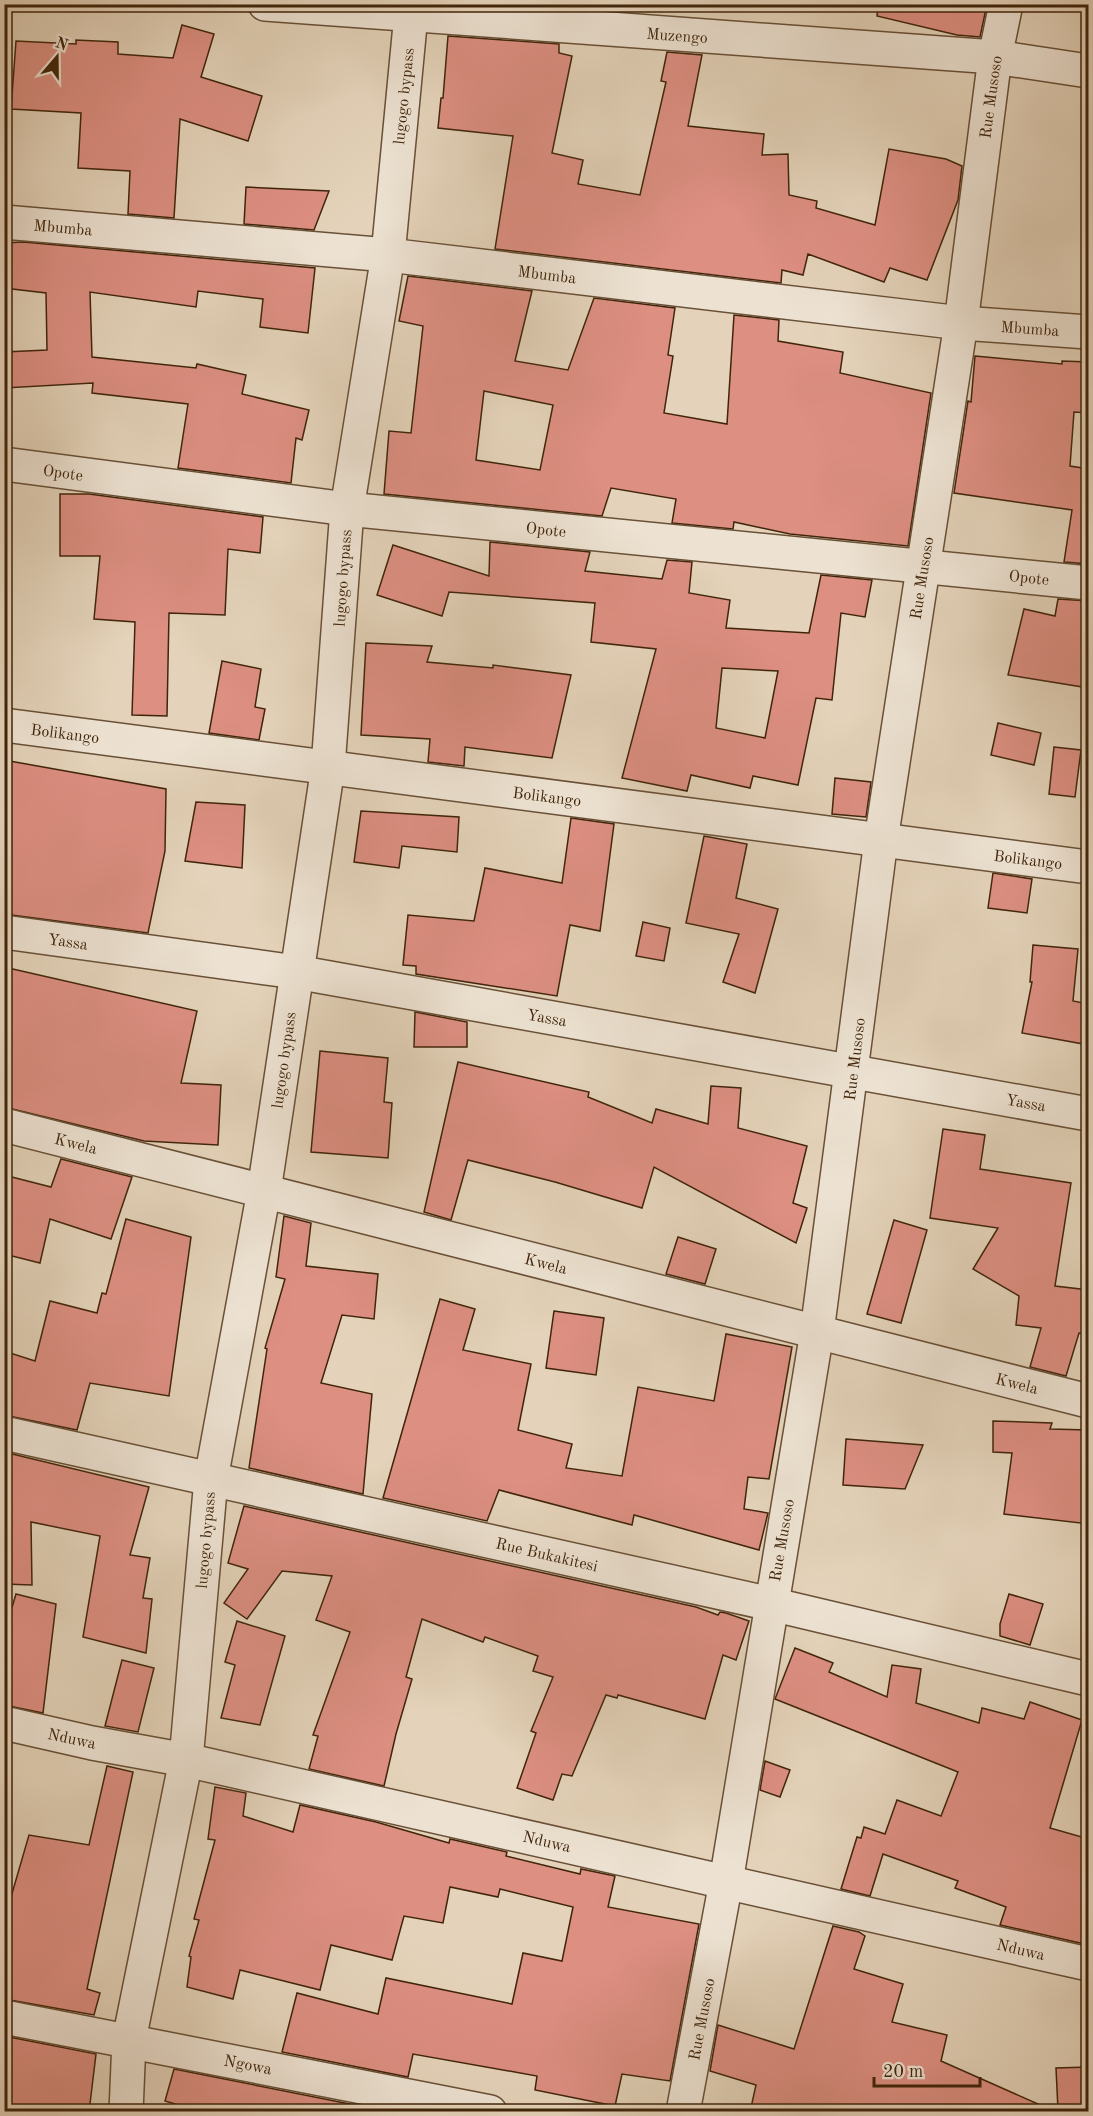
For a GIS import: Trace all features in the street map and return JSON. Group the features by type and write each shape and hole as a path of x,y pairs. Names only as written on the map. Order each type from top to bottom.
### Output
{"street":[{"name":"Muzengo","path":"265,4 412,10 995,57 1089,70"},
{"name":"Rue Musoso","path":"683,2112 726,1882 817,1332 881,840 961,323 995,57 1006,4"},
{"name":"lugogo bypass","path":"126,2112 129,2040 186,1760 211,1479 264,1191 328,767 347,509 388,255 412,10"},
{"name":"Mbumba","path":"4,222 388,255 961,323 1089,332"},
{"name":"Opote","path":"4,464 347,509 1089,583"},
{"name":"Bolikango","path":"4,725 1089,867"},
{"name":"Yassa","path":"4,932 296,972 1089,1114"},
{"name":"Kwela","path":"4,1125 1089,1401"},
{"name":"Rue Bukakitesi","path":"4,1434 771,1604 1089,1680"},
{"name":"Nduwa","path":"4,1723 92,1743 186,1760 1089,1964"},
{"name":"Ngowa","path":"4,2018 129,2040 490,2112"}],"building":[{"path":"878,4 987,4 980,37 957,35 877,16"},
{"path":"182,25 214,34 201,77 262,96 248,141 180,119 174,218 128,214 130,171 78,168 81,113 11,109 16,41 76,44 76,40 118,42 118,54 173,58"},
{"path":"448,36 559,44 559,53 572,56 552,153 583,160 578,184 640,195 666,82 661,81 667,52 702,55 688,126 764,134 762,155 788,154 789,195 817,201 816,208 875,225 889,149 946,159 962,166 958,200 927,280 890,268 884,282 808,254 803,275 782,270 781,283 495,249 513,136 438,128"},
{"path":"246,187 329,191 314,230 244,224"},
{"path":"23,242 315,268 308,333 260,327 263,299 198,291 196,307 90,292 92,357 196,368 197,364 246,375 242,394 309,410 302,440 296,438 291,483 178,468 188,404 92,393 93,383 4,388 4,352 47,350 46,293 4,288 4,243"},
{"path":"408,276 532,291 515,361 568,370 594,298 675,308 668,355 673,356 664,413 727,424 734,315 779,320 778,341 843,352 840,373 931,393 908,546 790,534 734,522 733,529 672,523 676,499 611,488 602,516 384,494 389,431 411,433 423,326 399,321","holes":["484,391 553,405 540,470 476,460"]},
{"path":"975,356 1062,364 1062,361 1089,362 1089,413 1074,412 1070,466 1089,469 1089,564 1064,562 1072,510 954,493 968,401 971,402"},
{"path":"60,494 89,494 263,517 260,553 228,549 225,615 169,613 167,716 132,715 135,622 94,619 100,556 60,556"},
{"path":"490,542 590,552 585,571 662,579 667,560 692,562 689,593 730,600 726,628 809,633 821,575 872,580 865,617 841,613 832,700 816,698 798,785 753,776 750,788 691,775 687,791 622,778 656,649 591,642 595,603 449,592 442,616 377,595 393,545 489,576","holes":["722,668 778,671 765,738 716,728"]},
{"path":"1058,599 1089,601 1089,688 1008,675 1024,609 1055,616"},
{"path":"366,643 432,646 427,662 493,668 493,665 571,675 552,758 465,747 464,766 428,762 430,739 361,735"},
{"path":"222,661 261,669 255,707 265,709 259,740 209,733"},
{"path":"998,723 1041,733 1034,765 991,755"},
{"path":"1054,747 1081,750 1075,797 1049,794"},
{"path":"4,760 166,789 165,851 148,933 4,914"},
{"path":"835,778 871,782 866,817 832,814"},
{"path":"196,802 245,805 242,868 185,861"},
{"path":"361,811 459,817 457,852 402,846 399,868 354,862"},
{"path":"571,818 614,824 600,931 570,925 557,996 416,974 416,966 403,965 408,915 474,921 485,868 562,883"},
{"path":"704,836 747,844 736,898 778,909 755,993 723,982 739,934 686,923"},
{"path":"993,873 1032,879 1027,913 988,908"},
{"path":"643,922 670,928 664,961 636,956"},
{"path":"1033,945 1078,949 1073,1001 1089,1004 1089,1045 1022,1033 1032,982 1030,982"},
{"path":"4,967 197,1011 181,1083 221,1085 218,1145 144,1141 4,1107"},
{"path":"415,1012 467,1022 467,1047 414,1047"},
{"path":"320,1051 388,1058 384,1102 392,1103 388,1158 311,1152"},
{"path":"458,1062 589,1092 588,1097 652,1123 656,1109 708,1124 711,1086 741,1088 738,1128 807,1146 793,1203 807,1208 796,1243 654,1167 642,1208 555,1182 468,1160 451,1220 424,1212"},
{"path":"943,1129 985,1135 980,1169 1071,1183 1055,1286 1089,1290 1089,1319 1087,1334 1079,1333 1066,1376 1030,1367 1041,1328 1016,1325 1019,1296 973,1269 998,1228 930,1218"},
{"path":"61,1159 132,1177 111,1239 50,1219 40,1263 4,1254 4,1175 51,1187"},
{"path":"284,1216 311,1223 306,1266 378,1274 374,1319 342,1315 321,1383 372,1394 363,1494 249,1468 267,1349 265,1348 285,1279 276,1277"},
{"path":"126,1219 191,1237 169,1396 90,1383 77,1430 4,1415 4,1351 35,1361 50,1301 97,1313 102,1293 106,1294"},
{"path":"894,1220 927,1230 901,1323 867,1314"},
{"path":"678,1237 716,1249 705,1284 666,1274"},
{"path":"440,1299 475,1309 463,1350 531,1364 518,1430 572,1444 566,1468 622,1476 638,1387 714,1401 726,1334 792,1347 769,1479 748,1477 744,1509 768,1513 759,1550 634,1515 632,1525 499,1490 487,1521 383,1498"},
{"path":"554,1311 604,1318 596,1375 546,1368"},
{"path":"993,1421 1052,1423 1050,1429 1089,1430 1089,1524 1004,1514 1012,1453 993,1452"},
{"path":"846,1439 923,1445 905,1489 843,1485"},
{"path":"4,1452 149,1487 130,1555 150,1558 143,1598 152,1599 146,1653 83,1637 100,1536 31,1522 32,1585 4,1584"},
{"path":"244,1506 696,1607 718,1615 720,1612 726,1613 749,1621 736,1660 723,1655 705,1719 618,1695 617,1698 606,1695 572,1776 562,1774 553,1800 517,1788 536,1733 531,1731 553,1677 533,1671 538,1656 485,1637 483,1642 422,1619 406,1677 412,1679 384,1786 309,1769 318,1736 313,1735 350,1632 316,1620 332,1576 282,1571 247,1619 224,1603 248,1569 228,1563"},
{"path":"16,1594 56,1604 43,1713 4,1705 4,1634"},
{"path":"1009,1594 1043,1604 1030,1645 1000,1636 1000,1624"},
{"path":"237,1621 285,1636 260,1725 221,1718 235,1665 225,1662"},
{"path":"795,1648 833,1663 829,1672 887,1697 892,1665 921,1669 916,1703 979,1723 982,1708 1024,1719 1030,1702 1082,1720 1050,1828 1089,1839 1089,1945 1000,1925 1006,1907 955,1888 958,1881 883,1854 870,1896 841,1889 857,1837 861,1838 864,1827 885,1834 897,1800 941,1816 958,1772 775,1699"},
{"path":"122,1660 154,1668 138,1732 105,1726"},
{"path":"765,1761 790,1770 780,1797 760,1790"},
{"path":"107,1766 133,1772 87,1989 100,1993 94,2015 4,1999 4,1921 29,1835 89,1845"},
{"path":"215,1787 246,1793 243,1816 293,1832 300,1805 376,1822 449,1843 450,1839 507,1852 506,1856 580,1874 581,1869 615,1876 608,1907 699,1924 670,2081 622,2074 615,2106 535,2090 537,2076 413,2054 408,2077 282,2052 297,1993 378,2014 386,1978 512,2004 523,1953 562,1961 573,1907 500,1889 498,1897 450,1887 443,1923 404,1916 392,1960 331,1945 320,1990 240,1970 233,1999 187,1987 191,1957 189,1956 199,1920 194,1919 215,1840 208,1839"},
{"path":"833,1926 859,1932 865,1936 854,1969 903,1984 892,2022 947,2035 941,2061 1056,2112 750,2112 756,2085 710,2071 718,2025 794,2049"},
{"path":"4,2036 96,2054 89,2112 4,2112"},
{"path":"1089,2067 1089,2109 1058,2110 1056,2068"},
{"path":"174,2069 390,2112 224,2112 193,2106 192,2109 165,2101"}]}
